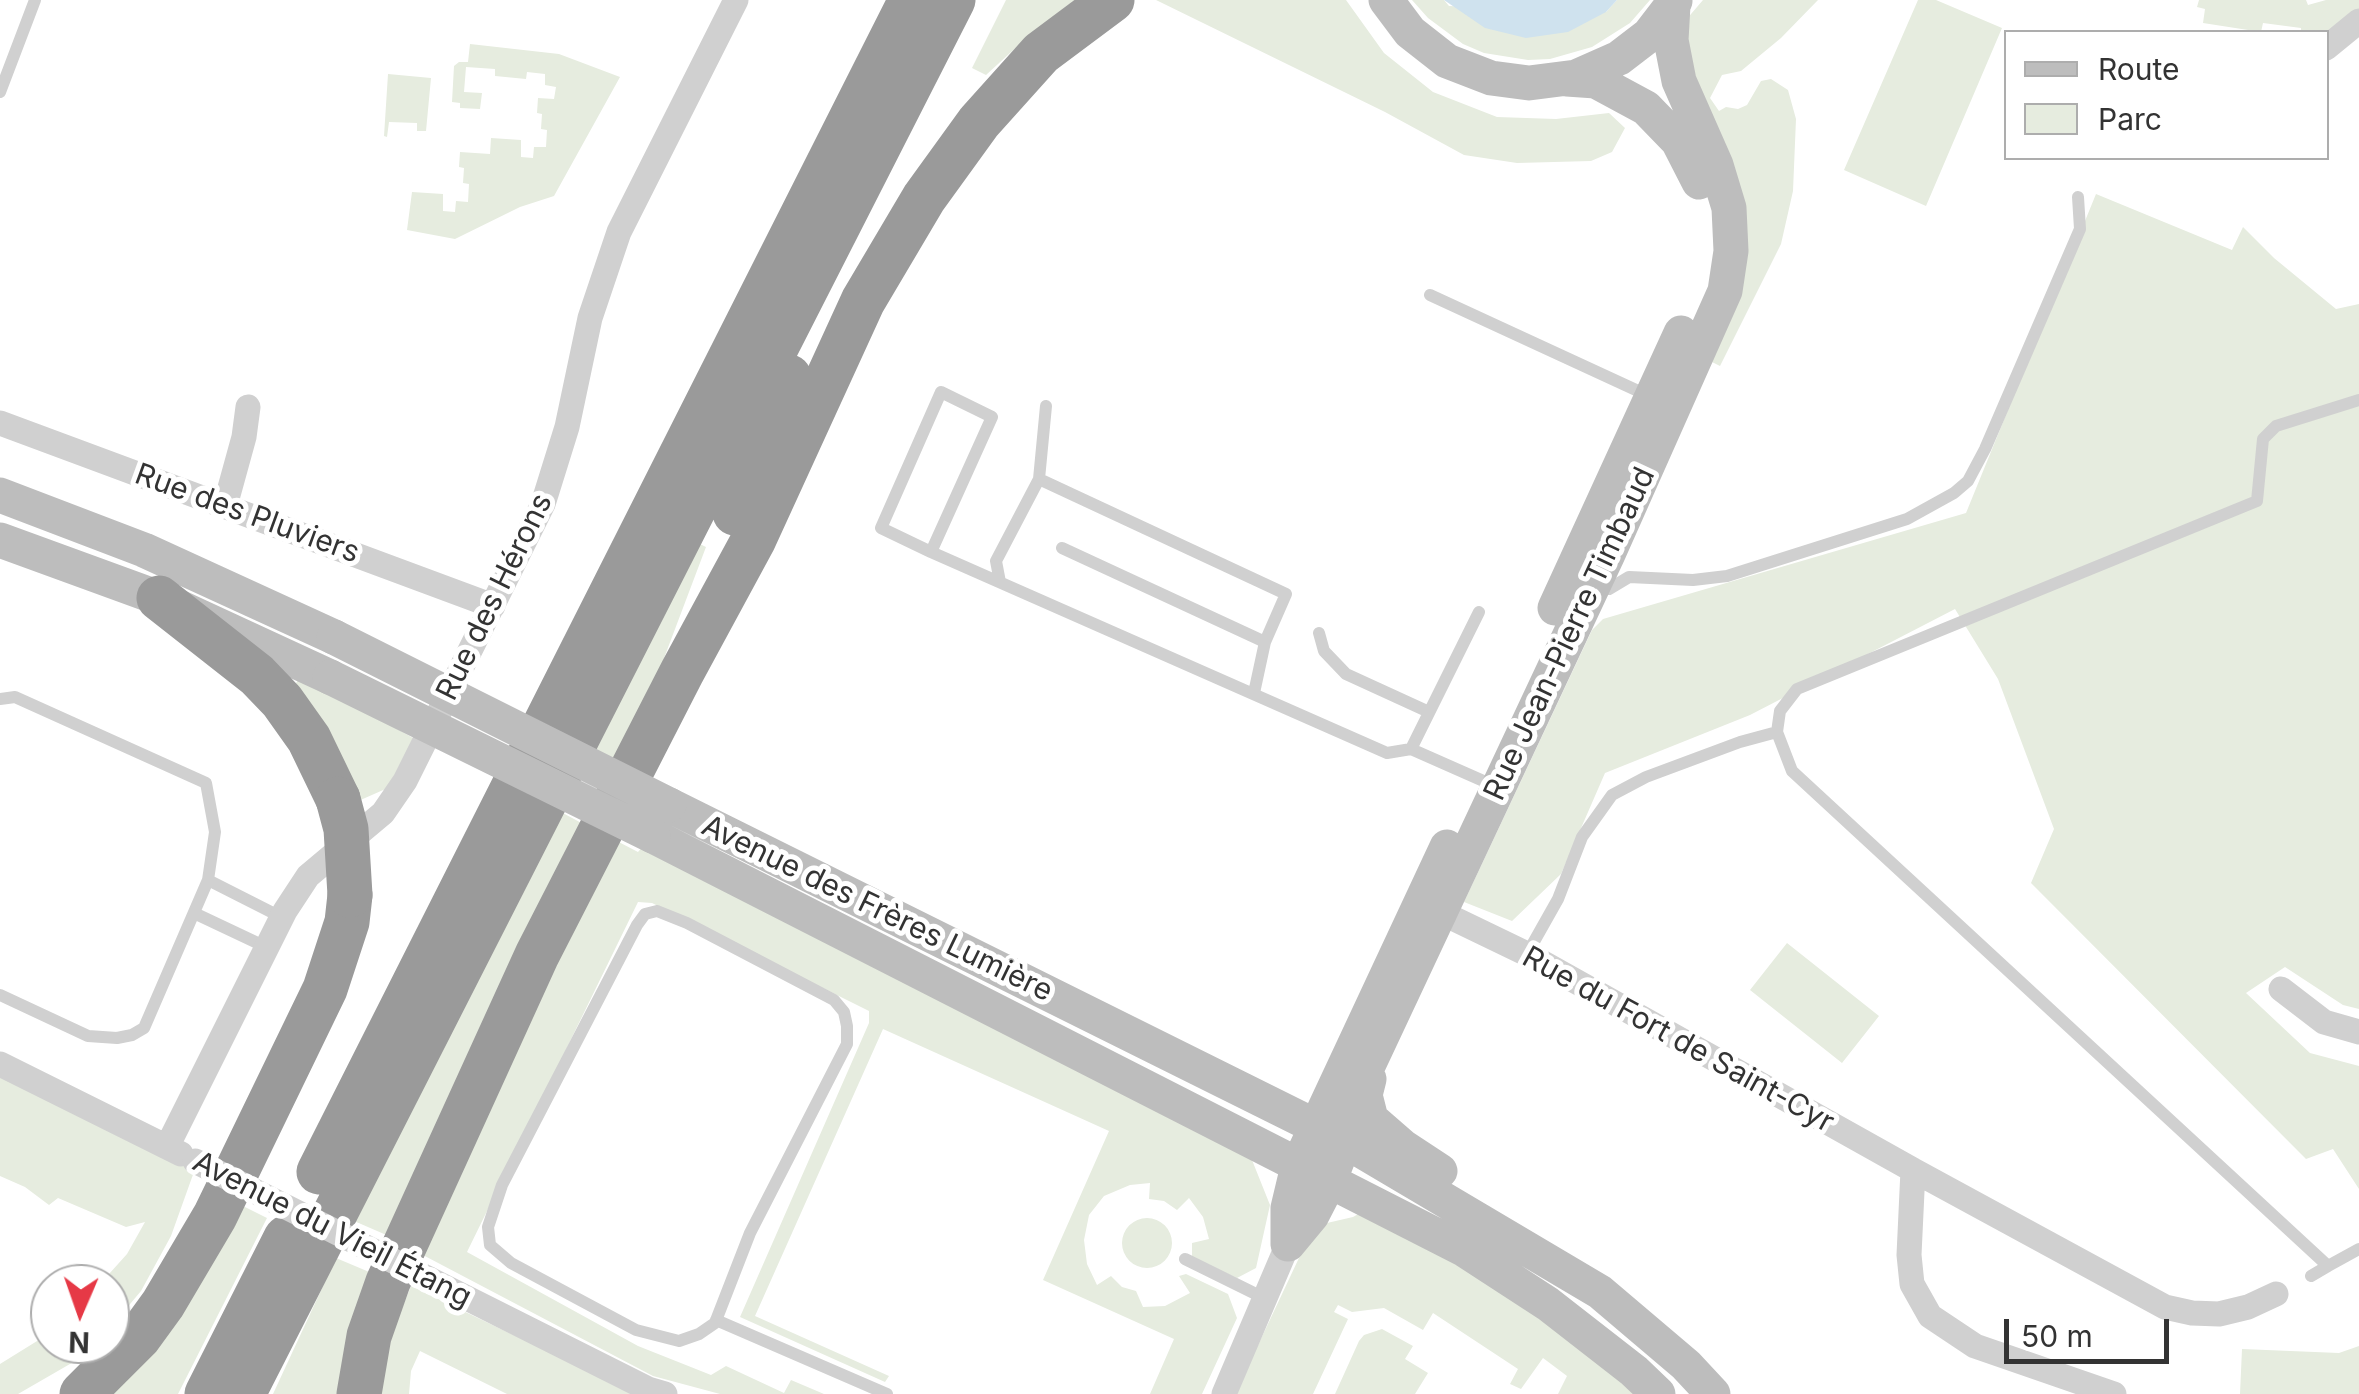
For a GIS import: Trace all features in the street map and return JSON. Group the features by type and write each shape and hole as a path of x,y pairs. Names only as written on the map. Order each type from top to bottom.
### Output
{"highway":[{"path":"207,1394 911,0"},
{"path":"242,1394 952,0"},
{"path":"359,1394 369,1336 388,1282 537,955 754,539 863,301 956,150 1042,53 1112,0"},
{"path":"682,672 695,618 812,323 812,275"},
{"path":"82,1394 126,1351 163,1304 214,1216 324,989 347,922 350,895 349,851 338,799 323,764 282,701 257,675 159,598"}],"main road":[{"path":"1386,0 1424,45 1464,70 1520,83 1567,79 1602,67 1649,34 1674,2"},
{"name":"Rue Jean-Pierre Timbaud","path":"1288,1244 1312,1215 1322,1154 1488,783 1581,582 1613,560 1725,291 1730,208 1716,165 1679,81 1670,32 1674,2"},
{"name":"Rue Jean-Pierre Timbaud","path":"1567,79 1596,81 1646,108 1678,141 1704,194 1710,236 1703,282 1651,398 1613,560"},
{"name":"Avenue des Frères Lumière","path":"0,494 144,550 334,637 1140,1085 1164,1082 1494,1229 1600,1292 1714,1394"},
{"name":"Avenue des Frères Lumière","path":"0,540 159,598 661,821 1322,1154 1548,1304 1658,1394"},
{"name":"Rue Jean-Pierre Timbaud","path":"1322,1154 1442,913 1488,783"},
{"path":"1374,1056 1366,1106 1382,1131 1471,1190 1600,1292"}],"street":[{"name":"Rue des Hérons","path":"168,1147 281,917 308,876 382,814 404,781 543,504 567,427 590,318 619,232 736,0"},
{"path":"2329,46 2359,21"},
{"path":"226,506 248,407"},
{"name":"Rue des Pluviers","path":"0,423 492,606"},
{"name":"Rue du Fort de Saint-Cyr","path":"1442,913 1527,954 1734,1073 2165,1306 2219,1314 2276,1294"},
{"path":"2282,990 2324,1022 2359,1032"},
{"name":"Avenue du Vieil Étang","path":"0,1064 648,1389 665,1394"},
{"path":"1912,1170 1912,1284 1930,1316 1974,1346 2114,1394"},
{"name":"Rue Jean-Pierre Timbaud","path":"1224,1394 1288,1244"}],"lane":[{"path":"0,92 35,0"},
{"path":"1581,582 1608,589 1613,560 1693,580 1727,576 1906,519 1954,492 1968,481 1985,450 2080,228 2078,197"},
{"path":"1430,295 1651,398"},
{"path":"931,552 992,417 941,392 881,528 931,552 1387,753 1411,749 1488,783"},
{"path":"2328,1266 1792,771 1777,732 1780,712 1797,690 2258,501 2264,440 2276,426 2359,400"},
{"path":"1000,582 996,561 1039,478 1046,406"},
{"path":"1039,478 1286,594 1266,642 1254,693"},
{"path":"1062,548 1266,642"},
{"path":"1411,749 1479,612"},
{"path":"1319,633 1324,651 1346,674 1429,712"},
{"path":"0,699 15,698 206,784 216,832 208,880 144,1028 117,1038 88,1036 0,995"},
{"path":"1527,954 1558,900 1582,837 1612,795 1646,777 1777,732"},
{"path":"208,880 281,917"},
{"path":"658,911 834,1000 844,1012 848,1026 847,1044 750,1233 716,1320 700,1334 679,1341 636,1330 512,1263 490,1246 488,1227 502,1185 637,926 645,914 658,911"},
{"path":"194,912 266,947"},
{"path":"2311,1276 2359,1249"},
{"path":"1185,1259 1264,1298"},
{"path":"716,1320 887,1394"}],"green space":[{"path":"1006,0 1075,0 986,75 972,68"},
{"path":"1156,0 1346,0 1384,53 1433,92 1497,117 1556,119 1609,113 1625,128 1612,152 1591,161 1517,163 1464,155"},
{"path":"1412,0 1444,0 1449,6 1606,12 1617,0 1650,0 1630,23 1592,47 1550,59 1528,60 1484,53 1463,44 1428,18"},
{"path":"1703,0 1818,0 1741,71 1722,75 1710,98 1719,111 1726,107 1738,109 1747,105 1761,81 1771,79 1788,90 1796,119 1793,191 1781,244 1720,366 1706,359 1729,305 1685,21"},
{"path":"1918,0 1936,0 2002,28 1926,206 1844,170"},
{"path":"2199,0 2306,0 2308,5 2326,0 2359,0 2359,12 2329,30 2263,23 2261,30 2248,30 2203,23 2205,9 2197,7"},
{"path":"470,44 559,54 620,77 554,196 520,207 455,239 407,230 412,192 443,194 443,211 455,212 456,201 468,202 469,184 463,183 460,152 490,154 491,138 521,140 521,157 533,158 534,147 546,147 547,130 541,129 538,98 554,99 556,87 545,85 545,74 527,72 526,79 495,76 495,69 466,67 464,92 482,93 480,109 460,108 460,103 452,102 454,66 468,62"},
{"path":"388,74 431,78 426,131 417,131 417,123 389,122 387,137 384,136"},
{"path":"2096,194 2232,250 2243,227 2336,309 2359,304 2359,1009 2343,1005 2285,967 2246,993 2310,1053 2359,1066 2359,1189 2333,1149 2306,1159 2031,883 2054,829 1998,679 1955,609 1750,715 1605,773 1561,874 1512,921 1464,902 1592,630 1603,619 1966,513"},
{"path":"694,541 706,547 655,682 619,763 592,749"},
{"path":"302,675 413,738 390,787 356,802 293,687"},
{"path":"561,812 587,826 391,1237 354,1221"},
{"path":"613,839 638,852 643,846 1250,1155 1270,1205 1256,1268 1237,1278 1192,1258 1192,1243 1209,1239 1203,1217 1189,1198 1177,1210 1164,1201 1149,1199 1150,1183 1130,1185 1104,1196 1089,1215 1084,1240 1087,1264 1097,1285 1111,1276 1122,1287 1136,1291 1143,1307 1165,1306 1190,1293 1179,1276 1186,1274 1228,1294 1237,1318 1202,1394 1150,1394 1174,1339 1043,1280 1109,1131 883,1029 755,1316 889,1376 885,1382 740,1317 869,1023 869,1011 652,903 638,902 467,1252 638,1346 711,1375 726,1366 784,1393 791,1380 824,1394 720,1394 653,1376 421,1254"},
{"path":"1787,943 1879,1016 1842,1063 1750,990"},
{"path":"0,1076 195,1169 171,1236 130,1304 130,1264 118,1264 145,1222 126,1227 58,1198 49,1205 25,1187 0,1176"},
{"path":"237,1203 267,1218 178,1394 106,1394"},
{"path":"1360,1213 1391,1225 1550,1321 1639,1394 1558,1394 1567,1376 1543,1358 1521,1389 1510,1384 1518,1369 1433,1313 1423,1330 1384,1308 1352,1312 1338,1305 1334,1312 1348,1319 1313,1394 1235,1394 1314,1226"},
{"path":"1147,1218 1164,1226 1172,1243 1164,1260 1147,1268 1130,1260 1122,1243 1130,1226"},
{"path":"336,1258 374,1274 342,1394 273,1394"},
{"path":"411,1286 637,1394 507,1394 420,1351 411,1371 409,1394 378,1394 384,1353"},
{"path":"1382,1329 1413,1346 1405,1359 1428,1373 1415,1394 1335,1394 1359,1341 1364,1335"},
{"path":"30,1345 30,1364 70,1364 18,1394 0,1394 0,1364"},
{"path":"2359,1346 2359,1394 2240,1394 2242,1349 2339,1353"}],"water":[{"path":"1444,0 1617,0 1606,12 1568,32 1526,38 1485,28"}]}
